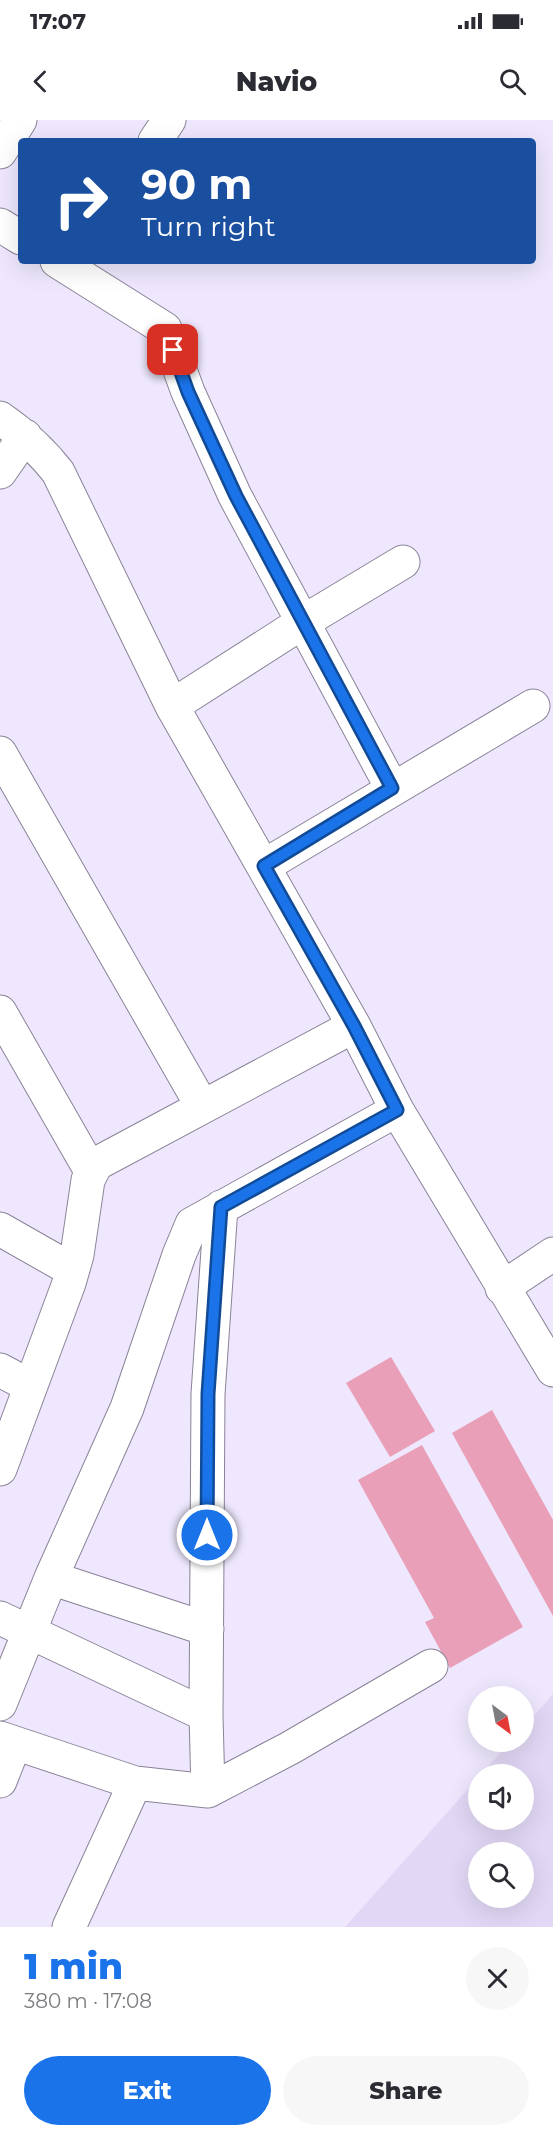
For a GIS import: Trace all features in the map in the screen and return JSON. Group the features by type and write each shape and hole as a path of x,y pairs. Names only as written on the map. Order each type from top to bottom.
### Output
{"street":[{"path":"0,152 20,120"},
{"path":"157,138 169,120"},
{"path":"0,225 18,236"},
{"path":"70,264 165,329 188,392 236,496 392,788"},
{"path":"0,472 12,427 45,455 58,472 172,706 354,1026 397,1110 553,1370"},
{"path":"172,706 303,622 403,562"},
{"path":"264,866 533,706"},
{"path":"0,753 202,1106"},
{"path":"0,1012 91,1171"},
{"path":"0,1469 77,1255 91,1171 96,1164 354,1026"},
{"path":"0,1704 51,1578 127,1408 192,1224 397,1110"},
{"path":"208,1791 206,1715 208,1394 221,1207"},
{"path":"0,1228 72,1270"},
{"path":"502,1288 553,1254"},
{"path":"0,1370 30,1386"},
{"path":"51,1578 207,1629"},
{"path":"0,1618 206,1715"},
{"path":"0,1781 7,1740 135,1783 208,1791 290,1748 431,1666"},
{"path":"69,1927 135,1783"}],"shaded area":[{"path":"553,1694 553,1927 345,1927 468,1789 468,1830 534,1830 534,1764 490,1764 502,1752 534,1752 534,1716"}],"building":[{"path":"391,1357 435,1431 390,1457 346,1383"},
{"path":"492,1410 553,1520 553,1616 452,1433"},
{"path":"422,1445 523,1627 450,1668 425,1622 434,1618 358,1480"}],"route":[{"path":"173,350 188,392 236,496 392,788 264,866 354,1026 397,1110 221,1207 208,1394 207,1535"}]}
